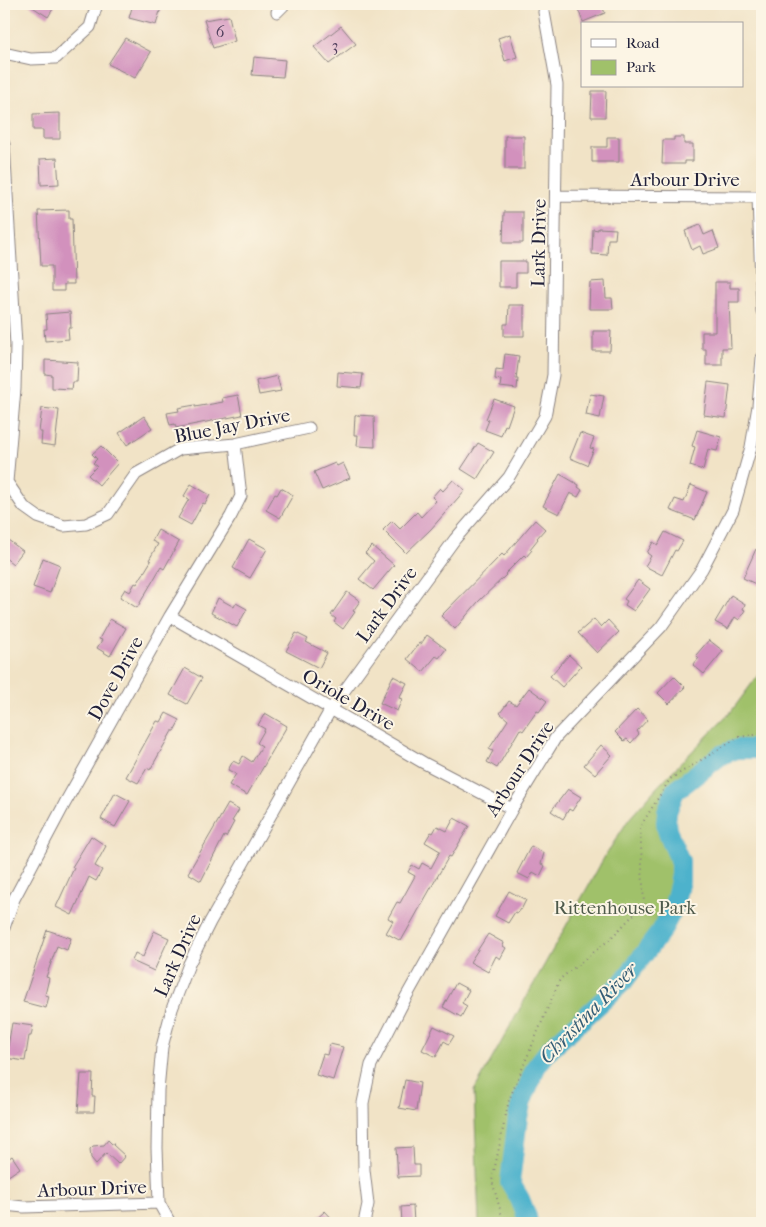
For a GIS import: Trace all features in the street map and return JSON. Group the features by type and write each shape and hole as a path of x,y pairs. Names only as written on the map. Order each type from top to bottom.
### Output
{"street":[{"path":"4,53 31,59 56,58 90,28 97,4"},
{"name":"Lark Drive","path":"159,1203 157,1148 158,1090 162,1047 172,1009 190,964 210,922 330,709 455,539 509,477 544,416 553,375 557,196 557,85 544,12"},
{"name":"Blue Jay Drive","path":"4,144 16,345 16,389 7,482 24,507 38,517 64,526 86,524 108,514 136,474 180,450 235,444 309,428"},
{"name":"Arbour Drive","path":"557,196 758,196 762,311"},
{"name":"Arbour Drive","path":"364,1223 368,1204 364,1170 363,1103 371,1064 406,997 512,809 556,737 660,627 702,569 733,510 752,439 758,406 762,358"},
{"name":"Dove Drive","path":"4,928 14,899 64,802 170,616 231,516 240,496 235,444"},
{"name":"Oriole Drive","path":"170,616 424,763 512,809"},
{"name":"Arbour Drive","path":"4,1205 24,1207 159,1203 170,1223"}],"path":[{"path":"504,1223 492,1181 509,1100 560,979 609,940 644,904 640,827 670,779 739,737 762,734"}],"green space":[{"name":"Rittenhouse Park","path":"762,670 762,749 737,749 721,755 675,791 667,812 666,822 667,830 680,861 680,881 673,909 662,930 623,982 549,1050 536,1067 522,1101 510,1182 520,1199 528,1223 479,1223 474,1091 605,856 629,819 658,786 730,713"}],"building":[{"path":"28,4 56,4 48,17"},
{"path":"133,4 162,4 156,25 129,18"},
{"path":"576,4 601,4 605,13 583,22"},
{"path":"229,16 235,41 213,48 204,20"},
{"path":"341,26 356,44 329,64 314,47"},
{"path":"510,34 517,57 505,61 498,38"},
{"path":"125,38 151,52 135,78 108,64"},
{"path":"254,57 285,60 283,77 252,75"},
{"path":"592,91 606,91 605,117 591,117"},
{"path":"60,113 60,139 43,139 43,130 33,130 33,114"},
{"path":"505,136 524,136 524,169 505,169"},
{"path":"607,137 619,137 619,162 592,162 592,147 607,147"},
{"path":"674,137 684,137 684,144 693,144 693,161 685,161 685,164 662,164 663,140 674,140"},
{"path":"57,158 59,184 41,185 40,159"},
{"path":"69,210 69,219 72,219 74,284 64,284 64,291 52,291 52,266 41,266 38,211"},
{"path":"504,212 523,212 523,243 503,243"},
{"path":"700,225 704,235 713,231 719,248 703,254 700,246 692,250 685,231"},
{"path":"598,228 616,229 615,239 608,239 607,255 592,254 593,229 598,230"},
{"path":"499,261 526,261 526,273 516,273 516,287 499,287"},
{"path":"605,281 606,298 612,298 613,309 589,309 590,282"},
{"path":"715,282 730,282 730,288 739,288 739,302 729,302 731,348 722,348 722,365 706,365 706,349 702,349 702,332 715,332"},
{"path":"509,305 524,305 524,336 504,336 504,324 508,324"},
{"path":"70,312 71,328 68,328 69,339 45,341 44,329 47,329 46,314"},
{"path":"593,331 611,331 610,351 593,351"},
{"path":"505,354 519,356 516,379 518,379 517,389 500,387 501,380 495,379 496,369 503,370"},
{"path":"45,360 78,362 77,382 73,382 72,389 52,388 52,375 45,374"},
{"path":"338,372 363,374 361,388 337,386"},
{"path":"277,376 281,391 259,395 256,381"},
{"path":"708,382 730,385 726,418 704,415"},
{"path":"590,394 604,396 600,418 586,415"},
{"path":"238,395 242,415 176,428 175,424 170,425 167,413 179,411 178,408 223,402 222,398"},
{"path":"494,399 514,406 507,426 505,425 501,436 485,430 489,420 486,419"},
{"path":"42,408 59,410 55,446 41,444 42,432 39,432"},
{"path":"355,415 374,416 375,447 357,446 358,435 354,435"},
{"path":"144,416 152,428 127,445 119,433"},
{"path":"697,430 721,437 717,451 708,449 703,470 690,466 695,447 692,446"},
{"path":"580,433 594,438 590,448 594,449 587,465 570,458"},
{"path":"478,443 494,452 477,479 461,469"},
{"path":"101,446 118,463 99,485 88,475 97,466 93,463 97,459 92,454"},
{"path":"335,463 337,466 343,463 350,478 322,490 314,472"},
{"path":"560,474 579,485 578,487 582,490 578,497 570,493 559,514 543,506"},
{"path":"453,480 465,490 431,529 406,553 383,530 392,521 400,529 417,512 421,517 436,501 432,497 440,488 443,491"},
{"path":"191,484 210,495 205,504 203,503 191,525 178,518 189,499 184,496"},
{"path":"691,485 707,492 695,520 670,510 675,499 684,502"},
{"path":"281,488 293,495 280,518 266,510 275,494 277,495"},
{"path":"535,520 545,529 530,549 532,550 526,557 524,555 505,574 455,629 441,616 502,554 504,556"},
{"path":"158,530 179,542 164,569 161,567 137,608 120,597 125,589 130,592 135,583 137,584 151,561 149,560 158,544 152,541"},
{"path":"665,532 683,541 677,551 675,550 662,575 645,566 651,556 647,553 653,542 658,545"},
{"path":"4,537 23,551 13,564 4,557"},
{"path":"249,539 267,549 250,578 233,568"},
{"path":"372,546 394,565 373,590 359,579 374,561 365,553"},
{"path":"756,549 762,552 762,587 743,578"},
{"path":"43,558 60,565 50,593 33,587"},
{"path":"638,580 650,589 634,611 625,605 627,601 624,599"},
{"path":"347,592 360,601 343,629 334,622 336,619 331,615"},
{"path":"731,595 745,604 743,609 745,610 739,620 735,617 728,629 715,622"},
{"path":"218,598 234,607 236,603 247,609 237,627 211,613"},
{"path":"110,619 126,628 110,656 97,648 102,640 99,639"},
{"path":"594,619 601,627 608,620 619,632 597,653 578,633"},
{"path":"296,633 308,639 306,642 327,653 319,668 286,651"},
{"path":"427,635 446,649 439,658 436,656 423,672 407,659"},
{"path":"709,640 723,651 704,674 693,665 699,658 696,655"},
{"path":"569,655 581,666 562,687 550,676"},
{"path":"185,668 202,678 187,704 170,695"},
{"path":"393,676 407,683 399,698 402,699 397,711 380,703"},
{"path":"674,676 685,687 669,704 658,693"},
{"path":"529,688 547,701 539,712 537,711 523,731 520,729 497,768 487,762 493,751 489,749 508,720 500,713 509,701 516,705"},
{"path":"637,709 648,719 637,731 639,734 631,743 627,739 624,741 615,732"},
{"path":"166,713 180,720 150,770 147,768 138,783 126,777 157,721 161,722"},
{"path":"265,713 287,726 247,795 229,785 236,774 228,770 233,761 239,764 243,756 252,762 262,746 257,743 265,729 258,725"},
{"path":"601,745 612,755 595,774 584,765"},
{"path":"568,789 581,797 572,811 569,809 563,819 551,811"},
{"path":"115,793 130,801 115,827 101,819"},
{"path":"228,804 239,810 201,881 188,873"},
{"path":"454,818 469,826 451,857 449,856 401,941 386,933 393,921 388,918 397,902 400,903 415,876 408,872 412,865 419,869 422,863 431,868 440,851 425,842 431,832 433,833 437,826 447,831"},
{"path":"91,836 106,846 95,866 102,870 96,881 89,877 72,915 56,907 74,868 72,867"},
{"path":"531,846 544,853 541,864 545,866 540,876 533,872 529,879 517,873"},
{"path":"509,891 526,900 521,910 517,913 515,912 508,923 495,916"},
{"path":"47,930 71,938 67,950 57,946 46,977 49,978 45,995 49,996 46,1008 23,1002"},
{"path":"154,931 169,938 154,971 132,961 135,953 143,957"},
{"path":"488,934 504,943 503,946 506,948 500,959 496,956 488,972 470,962"},
{"path":"456,983 469,990 462,1003 467,1006 461,1017 443,1007"},
{"path":"12,1023 33,1026 31,1036 29,1036 25,1061 6,1058"},
{"path":"434,1026 454,1036 449,1044 444,1041 436,1057 422,1050"},
{"path":"330,1044 343,1047 333,1080 316,1075 323,1054 327,1055"},
{"path":"81,1074 93,1074 92,1096 95,1096 94,1112 78,1112"},
{"path":"405,1080 420,1083 416,1111 399,1108"},
{"path":"108,1140 125,1156 118,1164 106,1153 96,1164 91,1158 90,1149 93,1146 104,1145"},
{"path":"413,1147 414,1165 419,1165 419,1176 398,1177 396,1148"},
{"path":"12,1156 20,1168 4,1179 4,1162"},
{"path":"413,1206 414,1223 402,1223 401,1207"},
{"path":"325,1211 336,1223 312,1223"}],"waterway":[{"name":"Christina River","path":"528,1223 520,1199 510,1182 518,1117 522,1101 536,1067 549,1050 623,982 662,930 673,909 680,881 680,861 667,830 666,822 667,812 675,791 721,755 737,749 762,749"}]}
